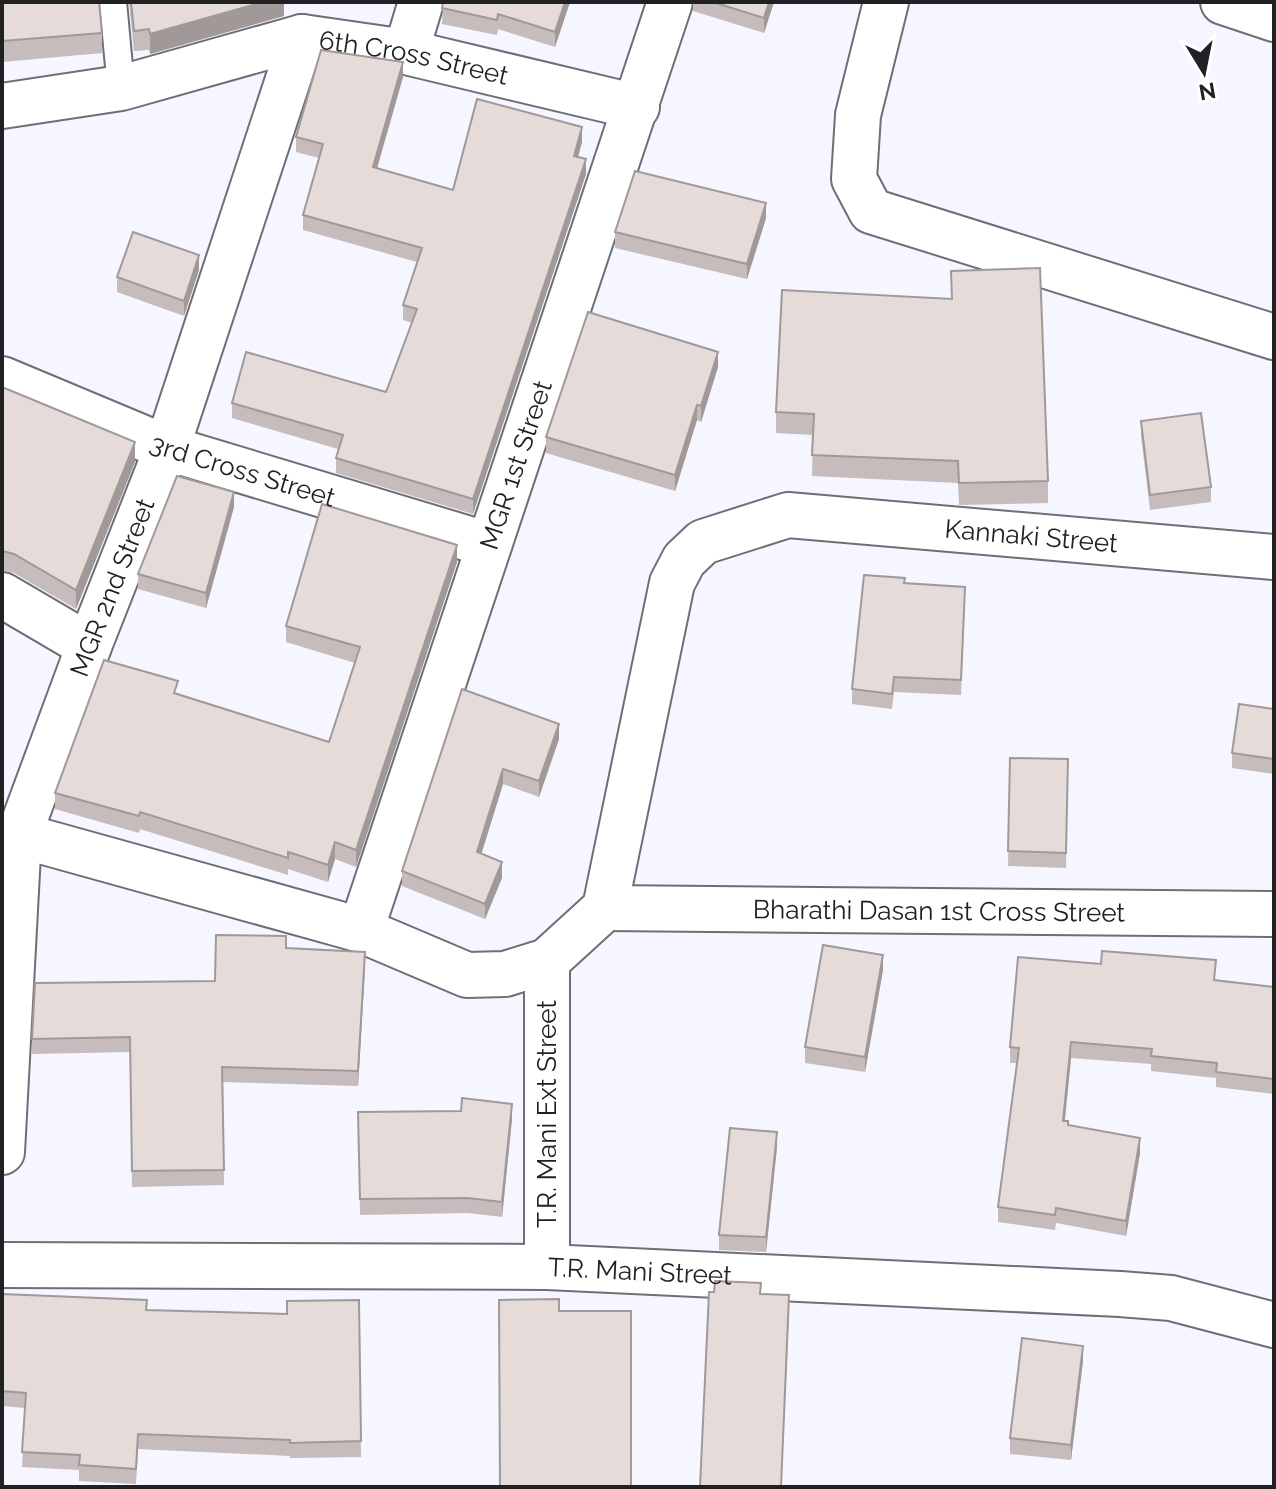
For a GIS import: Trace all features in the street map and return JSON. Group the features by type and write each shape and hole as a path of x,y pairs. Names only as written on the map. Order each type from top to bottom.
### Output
{"street":[{"path":"406,52 421,2"},
{"name":"MGR 1st Street","path":"361,930 670,2"},
{"path":"886,2 858,115 854,179 871,211 1274,337"},
{"path":"1223,2 1274,19"},
{"name":"6th Cross Street","path":"2,106 121,88 302,37 406,52 637,107"},
{"name":"MGR 2nd Street","path":"2,1152 19,835 167,448 302,37"},
{"name":"3rd Cross Street","path":"2,379 167,448 489,545"},
{"name":"Kannaki Street","path":"605,908 672,583 684,560 703,542 788,515 1274,557"},
{"path":"2,595 89,646"},
{"path":"19,835 361,930 467,975 505,974 547,961 605,908"},
{"name":"Bharathi Dasan 1st Cross Street","path":"605,908 1274,914"},
{"name":"T.R. Mani Ext Street","path":"547,961 547,1267"},
{"name":"T.R. Mani Street","path":"2,1265 547,1267 1171,1298 1274,1325"}],"lane":[{"path":"113,2 121,88"}],"building":[{"path":"2,2 99,2 102,33 2,41"},
{"path":"131,2 263,2 150,34 149,29 134,31"},
{"path":"443,2 565,2 555,32 498,14 497,20 442,8"},
{"path":"713,2 769,2 764,18"},
{"path":"321,50 403,62 373,167 453,190 477,99 582,127 574,156 586,159 473,499 336,458 343,435 232,403 246,352 386,392 417,309 403,305 422,248 303,215 323,144 296,137"},
{"path":"635,171 766,203 747,264 615,232"},
{"path":"133,232 199,255 184,301 117,277"},
{"path":"1040,268 1048,481 959,483 958,461 812,455 814,414 776,412 782,290 952,299 951,271"},
{"path":"588,312 718,352 675,475 546,437"},
{"path":"2,387 135,442 76,590 14,554 2,551"},
{"path":"1201,413 1211,487 1150,495 1141,421"},
{"path":"177,476 234,492 206,593 138,574"},
{"path":"322,504 457,545 356,850 335,842 328,865 288,852 288,858 140,812 139,816 55,793 104,660 178,681 174,693 329,742 360,647 286,626"},
{"path":"864,575 905,578 904,583 965,587 961,680 894,677 892,694 852,689"},
{"path":"462,689 559,724 539,781 503,769 477,852 502,862 485,904 402,871"},
{"path":"1239,704 1274,709 1274,759 1232,753"},
{"path":"1010,758 1068,759 1066,853 1008,851"},
{"path":"216,935 286,936 286,948 365,952 358,1071 222,1067 224,1170 132,1171 130,1037 32,1039 35,983 215,981"},
{"path":"823,945 883,955 865,1057 805,1047"},
{"path":"1102,951 1216,960 1214,980 1274,987 1274,1079 1216,1072 1217,1063 1151,1056 1152,1049 1071,1042 1063,1121 1068,1121 1068,1125 1140,1138 1126,1221 1056,1208 1055,1215 998,1207 1019,1048 1010,1047 1018,957 1101,964"},
{"path":"462,1098 512,1104 502,1202 468,1198 360,1199 358,1112 461,1111"},
{"path":"730,1128 777,1132 766,1237 719,1235"},
{"path":"715,1281 761,1283 760,1294 789,1295 781,1487 700,1487 709,1292 714,1292"},
{"path":"2,1294 147,1300 146,1310 287,1314 287,1301 359,1300 361,1441 290,1443 290,1440 138,1434 136,1469 79,1465 80,1455 22,1452 26,1393 2,1391"},
{"path":"559,1299 559,1311 631,1311 631,1487 500,1487 499,1300"},
{"path":"1022,1338 1083,1346 1071,1445 1010,1438"}]}
